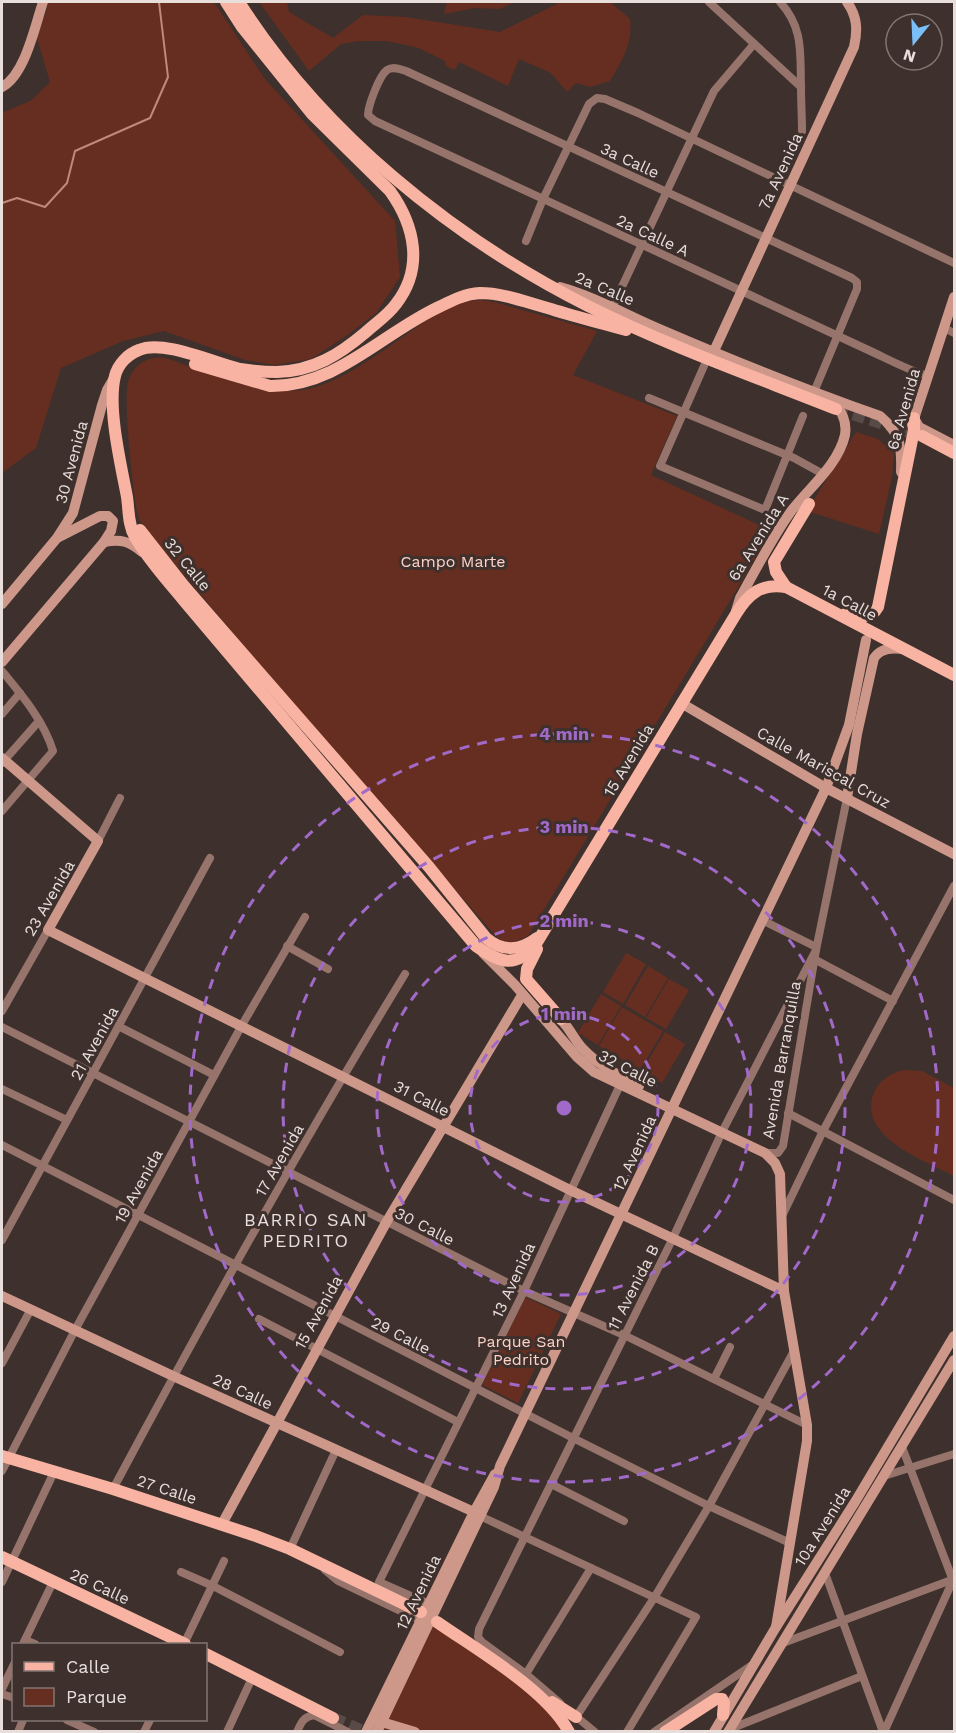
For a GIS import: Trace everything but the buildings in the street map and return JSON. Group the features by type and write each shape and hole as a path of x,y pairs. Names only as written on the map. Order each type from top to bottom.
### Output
{"main road":[{"path":"2,87 14,78 29,45 43,2"},
{"path":"129,509 115,417 114,378 120,365 130,354 144,348 158,346 241,369 277,372 298,370 323,363 336,356 387,314 401,295 412,270 414,258 411,230 397,201 390,191 312,114 242,27 226,2"},
{"path":"239,2 299,82 341,128 367,152 412,191 464,231 549,284"},
{"name":"7a Avenida","path":"714,351 854,47 857,24 855,15 847,2"},
{"name":"2a Calle","path":"549,284 577,292 818,394 880,416 888,423 901,447 901,472"},
{"name":"2a Calle","path":"549,284 588,306 662,339 837,408"},
{"path":"158,346 189,362 259,384 276,386 296,384 311,381 341,368 418,316 463,296 480,293 512,298 662,339"},
{"name":"6a Avenida","path":"875,599 914,418 928,376 949,330 954,297"},
{"name":"30 Avenida","path":"2,603 57,538 70,519 77,502 102,405 114,378"},
{"name":"6a Avenida A","path":"681,703 736,614 740,598 791,511 823,474 844,439 845,423 837,408 818,394"},
{"path":"914,418 919,427 954,445"},
{"path":"833,610 866,617 875,612 878,607 914,430 914,418"},
{"path":"922,436 954,453"},
{"path":"786,587 776,572 774,562 809,504"},
{"name":"32 Calle","path":"129,509 130,524 135,537 152,561 476,946 515,985 583,1064 620,1085 765,1154"},
{"name":"32 Calle","path":"129,509 143,534 183,586 429,867 486,938 498,946 516,948 529,943 548,927"},
{"path":"2,662 104,542 111,531 113,521 100,516 57,538"},
{"path":"104,542 119,540 128,542 152,561"},
{"path":"736,614 744,600 758,589 769,586 786,587"},
{"name":"1a Calle","path":"786,587 954,675"},
{"path":"826,788 849,724 866,640"},
{"name":"Avenida Barranquilla","path":"847,798 857,734 874,658 879,652 885,650 903,649"},
{"name":"15 Avenida","path":"548,927 681,703"},
{"name":"Calle Mariscal Cruz","path":"681,703 826,788 954,854"},
{"path":"826,788 836,778 857,734"},
{"path":"3,761 98,841"},
{"name":"12 Avenida","path":"366,1731 377,1724 477,1514 488,1484 500,1466 526,1414 826,788"},
{"name":"23 Avenida","path":"48,930 98,841"},
{"path":"548,927 526,969 525,978 527,984 561,1019"},
{"name":"32 Calle","path":"476,946 494,958 517,961 528,954 548,927"},
{"name":"31 Calle","path":"48,930 570,1190 784,1291"},
{"name":"32 Calle","path":"515,985 527,990 561,1019 580,1046 593,1059 672,1108"},
{"name":"15 Avenida","path":"222,1524 275,1422 387,1221 522,995"},
{"name":"Avenida Barranquilla","path":"765,1154 775,1163 780,1174 784,1291 807,1425 804,1462 776,1627"},
{"name":"28 Calle","path":"2,1296 477,1514"},
{"name":"10a Avenida","path":"729,1730 825,1573 878,1480 954,1336"},
{"name":"10a Avenida","path":"714,1731 776,1627 902,1446 954,1360"},
{"name":"27 Calle","path":"5,1457 222,1524 290,1549 424,1612"},
{"name":"12 Avenida","path":"377,1724 424,1612 477,1514"},
{"name":"26 Calle","path":"7,1559 182,1643"},
{"path":"437,1622 536,1692 576,1717"},
{"path":"207,1655 333,1718"},
{"path":"536,1692 557,1712 569,1731"},
{"path":"665,1731 716,1699 724,1703 723,1715"},
{"path":"377,1724 415,1731"}],"street":[{"path":"709,2 801,87"},
{"path":"780,2 790,13 798,32 801,54 802,130"},
{"path":"612,308 714,91 754,44"},
{"name":"3a Calle","path":"368,115 368,107 384,72 390,68 399,68 765,238 857,282 857,289 838,336"},
{"path":"526,241 543,199 589,104 593,99 605,99 954,263"},
{"name":"2a Calle A","path":"368,115 375,121 928,376"},
{"path":"818,394 838,336"},
{"path":"704,366 660,466 765,510 803,416"},
{"path":"649,398 788,455 823,474"},
{"path":"2,671 39,722 53,751 2,812"},
{"path":"2,714 20,693"},
{"path":"3,761 39,722"},
{"name":"23 Avenida","path":"98,841 120,798"},
{"name":"Avenida Barranquilla","path":"765,1154 778,1153 783,1146 816,948 847,798"},
{"name":"21 Avenida","path":"2,1240 210,858"},
{"path":"781,1218 824,1131 954,886"},
{"name":"19 Avenida","path":"2,1471 5,1457 214,1075 305,917"},
{"path":"762,920 816,948"},
{"name":"23 Avenida","path":"2,1011 48,930"},
{"path":"287,946 328,969"},
{"name":"11 Avenida B","path":"526,1674 482,1642 478,1637 479,1629 672,1240 722,1132 816,948"},
{"path":"814,959 893,1001"},
{"name":"17 Avenida","path":"113,1489 235,1265 343,1075 405,974"},
{"path":"118,1026 214,1075"},
{"name":"30 Calle","path":"2,1027 524,1291 624,1335 807,1425"},
{"name":"13 Avenida","path":"424,1612 378,1582 524,1291 620,1085"},
{"path":"2,1089 68,1120"},
{"path":"788,1113 954,1200"},
{"name":"29 Calle","path":"2,1145 573,1438 709,1506 790,1543"},
{"path":"2,1363 31,1309"},
{"path":"259,1319 459,1422"},
{"path":"714,1379 730,1347"},
{"path":"576,1717 654,1598 709,1506 794,1351"},
{"path":"883,1731 954,1580 902,1446"},
{"path":"290,1549 336,1450"},
{"path":"878,1480 910,1467 954,1454"},
{"path":"2,1582 7,1559 54,1472"},
{"path":"550,1484 624,1521"},
{"name":"28 Calle","path":"477,1514 696,1617 627,1731"},
{"path":"184,1643 224,1561"},
{"path":"591,1568 526,1674 595,1731"},
{"path":"181,1572 213,1586 340,1652"},
{"path":"825,1573 883,1731"},
{"path":"783,1643 954,1580"},
{"path":"24,1642 53,1582"},
{"path":"654,1731 753,1664"},
{"path":"2,1691 12,1668"},
{"path":"729,1730 862,1676"},
{"path":"227,1731 252,1678"},
{"path":"297,1731 307,1716 314,1715 348,1731"},
{"path":"71,1721 90,1731"},
{"path":"19,1730 28,1731"}],"green space":[{"path":"49,2 214,2 264,78 395,221 400,277 376,313 311,359 275,365 245,360 164,331 123,341 61,368 36,448 2,473 2,113 32,100 50,82 37,38"},
{"path":"259,2 287,2 289,12 333,38 363,15 406,17 500,32 561,2 610,2 630,19 630,36 626,52 610,81 590,87 576,83 567,92 551,73 519,59 508,86 459,62 455,70 446,66 445,61 419,48 387,41 358,41 341,44 309,71"},
{"path":"447,2 514,2 500,9 474,8 444,14"},
{"name":"Campo Marte","path":"480,300 597,331 573,375 677,416 651,475 772,531 528,936 513,943 502,941 495,935 294,706 144,526 138,516 135,501 127,422 129,379 139,365 149,359 166,358 260,388 298,390 316,387 352,371 450,307"},
{"path":"856,432 878,439 894,453 892,477 879,534 807,511"},
{"path":"626,953 646,964 623,1004 603,992"},
{"path":"648,966 668,978 645,1017 625,1005"},
{"path":"669,979 689,990 666,1029 646,1018"},
{"path":"601,994 621,1006 598,1045 578,1033"},
{"path":"622,1007 663,1031 640,1070 599,1046"},
{"path":"665,1032 685,1044 662,1083 642,1071"},
{"path":"904,1070 922,1071 954,1088 954,1176 898,1146 885,1136 876,1124 871,1110 875,1090 885,1078"},
{"name":"Parque San Pedrito","path":"525,1297 561,1314 518,1403 482,1385"},
{"path":"433,1623 532,1693 565,1732 380,1732"}],"waterway":[{"path":"2,203 17,198 45,207 67,183 75,151 150,118 168,77 159,2"}],"tunnel":[{"path":"836,409 922,436"},
{"path":"333,1718 365,1732"}],"district":[{"name":"BARRIO SAN PEDRITO","path":"306,1230"}]}
